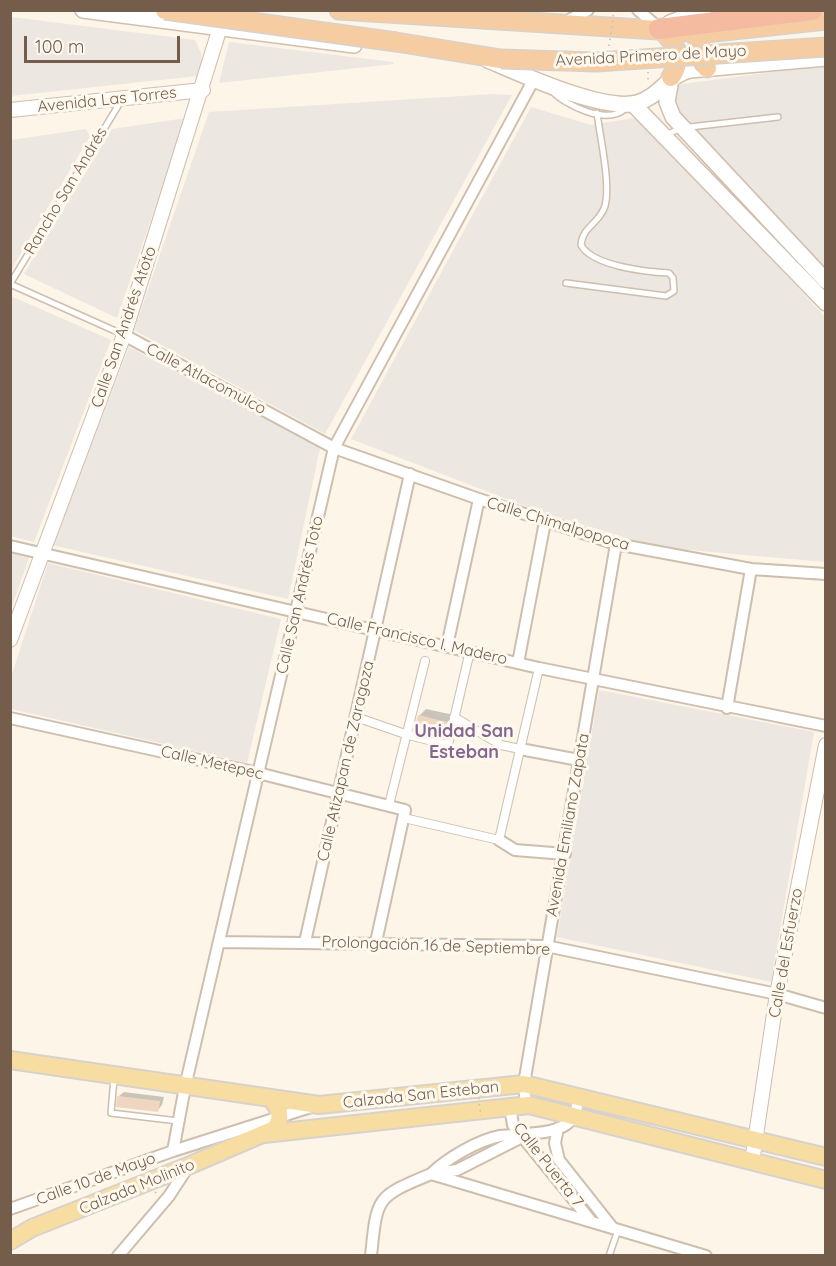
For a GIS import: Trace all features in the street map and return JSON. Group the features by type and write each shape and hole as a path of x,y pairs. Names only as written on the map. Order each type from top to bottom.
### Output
{"highway":[{"name":"Avenida Primero de Mayo","path":"165,10 501,59 596,62 825,46"},
{"name":"Avenida Primero de Mayo","path":"339,10 546,25 659,28"},
{"path":"659,28 812,10"},
{"name":"Avenida Primero de Mayo","path":"706,22 825,20"},
{"path":"706,22 697,51 700,60 707,68"},
{"path":"659,28 671,39 677,49 677,67 671,77"}],"main road":[{"name":"Avenida Primero de Mayo","path":"83,10 395,50 428,48"},
{"name":"Avenida Primero de Mayo","path":"477,56 539,81 607,102 631,104 654,95 671,77 683,72 825,58"},
{"path":"671,77 667,96 668,108 681,128 778,231 825,303"},
{"path":"631,104 766,242 808,274 825,280"},
{"name":"Calzada San Esteban","path":"10,1060 319,1105 524,1084 825,1157"},
{"path":"484,1087 486,1113"},
{"path":"264,1134 274,1129 280,1118 278,1107 271,1099"},
{"name":"Calzada San Esteban","path":"264,1134 486,1113 518,1106 574,1116 825,1180"},
{"path":"635,1132 639,1113"},
{"name":"Calzada Molinito","path":"10,1241 32,1228 264,1134"}],"street":[{"name":"Calle San Andrés Atoto","path":"10,640 124,335 203,90 225,10"},
{"path":"546,25 568,20 588,10"},
{"path":"638,10 659,28"},
{"path":"198,25 209,39 214,52"},
{"name":"Calle San Andrés Toto","path":"173,1150 185,1087 334,448 539,81"},
{"name":"Avenida Las Torres","path":"10,110 203,90"},
{"path":"719,192 731,182"},
{"path":"766,242 778,231"},
{"name":"Calle Atlacomulco","path":"124,335 334,448"},
{"name":"Calle Chimalpopoca","path":"334,448 545,522 616,544 751,569 825,574"},
{"name":"Calle Atizapan de Zaragoza","path":"305,942 410,474"},
{"path":"447,646 479,499"},
{"path":"518,663 545,522"},
{"name":"Avenida Emiliano Zapata","path":"518,1106 524,1084 546,946 565,854 616,544"},
{"name":"Calle Francisco I. Madero","path":"10,546 593,680 825,726"},
{"path":"727,708 751,569"},
{"path":"356,717 405,734 448,745 470,651"},
{"path":"389,805 405,734 426,661"},
{"path":"500,840 539,668"},
{"path":"454,717 501,745 579,760"},
{"name":"Calle Metepec","path":"10,718 258,773 389,805 405,810 404,818 500,840 515,850 565,854"},
{"name":"Calle del Esfuerzo","path":"752,1162 777,994 825,745"},
{"path":"376,942 404,818"},
{"name":"Prolongación 16 de Septiembre","path":"220,942 376,942 546,946 777,994 825,1008"},
{"path":"371,1256 376,1210 384,1196 431,1174 445,1159 500,1136 522,1137 558,1128 574,1116 579,1097"},
{"name":"Calle 10 de Mayo","path":"10,1209 173,1150 319,1105"},
{"name":"Calle Puerta 7","path":"518,1106 513,1125 590,1220"},
{"name":"Calle Puerta 7","path":"558,1128 555,1143 559,1160 615,1229"},
{"path":"118,1256 169,1197 188,1166"},
{"path":"431,1174 706,1256"}],"lane":[{"path":"539,81 569,104 597,113 622,112 631,104"},
{"name":"Rancho San Andrés","path":"10,284 122,99"},
{"path":"566,283 666,296 674,291 673,278 669,273 606,263 585,252 581,245 584,232 604,207 606,194 597,113"},
{"path":"664,136 681,128 778,117"},
{"name":"Calle Atlacomulco","path":"10,284 124,335"},
{"path":"115,1076 111,1113 178,1121"},
{"path":"609,1256 615,1229"}],"path":[{"path":"609,47 614,10"},
{"path":"484,1087 486,1113"},
{"path":"149,1175 157,1196"}],"shaded area":[{"path":"11,17 195,40 201,53 203,71 198,76 11,96"},
{"path":"229,42 393,62 394,64 219,83"},
{"path":"825,65 825,272 679,112 672,95 675,85"},
{"path":"494,94 512,95 325,434 134,330 209,112"},
{"path":"531,107 591,125 640,117 825,317 825,562 655,547 530,508 351,439"},
{"path":"186,118 117,318 24,274 112,129"},
{"path":"86,129 90,136 11,270 11,140"},
{"path":"11,296 111,340 34,542 11,536"},
{"path":"129,347 320,448 288,599 52,545"},
{"path":"10,553 29,558 11,609"},
{"path":"48,563 281,619 247,763 11,709 11,677"},
{"path":"599,690 814,732 771,982 557,937"}],"building":[{"path":"418,715 447,722 444,738 414,730"},
{"path":"117,1096 160,1101 158,1112 116,1107"}],"district":[{"name":"Unidad San Esteban","path":"464,742"}]}
